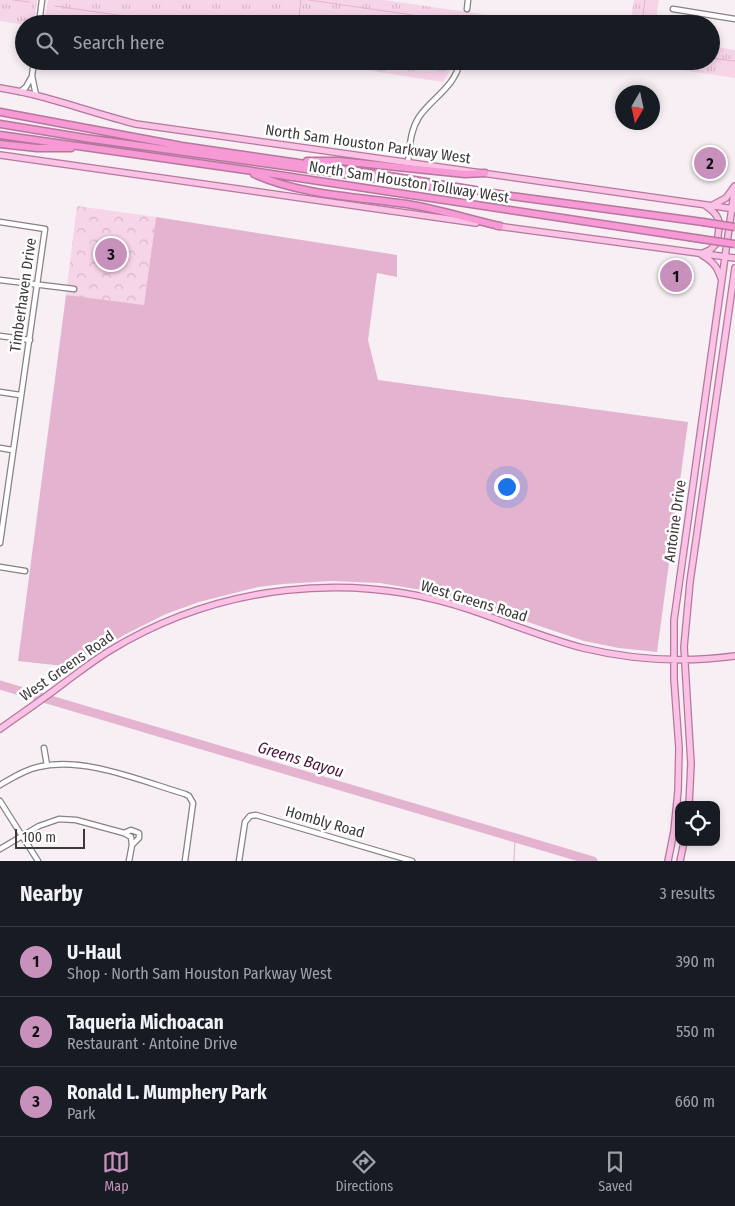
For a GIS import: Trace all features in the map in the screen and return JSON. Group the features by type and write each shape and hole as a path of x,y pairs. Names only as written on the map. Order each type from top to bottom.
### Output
{"highway":[{"name":"North Sam Houston Tollway West","path":"0,112 176,145 416,180 511,196 735,227"},
{"name":"North Sam Houston Tollway West","path":"0,124 396,183 511,196"},
{"name":"North Sam Houston Tollway West","path":"0,135 735,244"},
{"name":"North Sam Houston Tollway West","path":"0,144 63,149 80,147"},
{"path":"282,160 339,161 465,174 485,173"},
{"path":"246,170 272,182 329,194 410,204 500,226"}],"main road":[{"name":"North Sam Houston Parkway West","path":"0,88 36,95 102,116 136,124 733,209"},
{"path":"0,155 735,258"},
{"path":"701,254 717,244 720,222 716,212 708,205 726,198 735,186"},
{"name":"Antoine Drive","path":"678,801 679,748 673,660 674,620 735,186"},
{"path":"701,254 715,265 722,280"},
{"name":"Antoine Drive","path":"689,801 692,764 685,661 685,631 701,502 735,268"},
{"path":"713,344 724,346"},
{"path":"701,423 712,425"},
{"path":"690,501 701,502"},
{"path":"679,580 690,582"},
{"name":"West Greens Road","path":"0,729 65,683 82,668 147,630 183,615 248,596 307,588 367,589 426,597 582,647 618,655 685,661 735,656"},
{"path":"679,748 690,747"},
{"name":"Antoine Drive","path":"668,861 675,835"},
{"path":"680,861 683,846"}],"street":[{"path":"40,15 42,0"},
{"path":"467,8 468,0"},
{"path":"673,10 707,15"},
{"path":"720,17 735,19"},
{"path":"33,70 32,76 36,95"},
{"path":"408,162 412,130 420,117 450,83 456,70"},
{"path":"20,92 26,87 32,76"},
{"name":"Timberhaven Drive","path":"0,222 45,229 0,543"},
{"path":"0,280 74,289"},
{"path":"0,336 30,340"},
{"path":"0,392 20,395"},
{"path":"0,448 12,450"},
{"path":"0,568 25,571"},
{"path":"44,748 46,765"},
{"path":"0,785 25,772 46,765 72,764 89,766 189,796 192,803 185,861"},
{"path":"0,800 38,861"},
{"name":"Hombly Road","path":"239,861 245,822 250,816 256,815 412,861"},
{"path":"0,849 45,823 67,819 124,833 131,837 132,844 129,861"},
{"path":"124,833 131,830 140,833 139,838 132,844"}],"green space":[{"path":"0,0 37,0 35,15 15,15 15,24 0,21"},
{"path":"48,0 384,0 487,15 45,15"},
{"path":"634,0 659,0 656,15 632,15"},
{"path":"720,48 735,50 735,78 681,70 720,70"},
{"path":"365,70 450,70 443,82"},
{"path":"77,206 156,217 144,306 66,295"}],"shaded area":[{"path":"156,217 397,255 397,277 377,273 368,340 378,380 688,422 657,652 619,648 584,641 472,603 427,591 380,583 331,581 258,587 199,602 166,614 124,635 73,667 18,661 66,295 144,305"}],"waterway":[{"path":"13,0 29,2"},
{"path":"299,15 301,0"},
{"path":"309,0 412,15"},
{"path":"643,15 645,0"},
{"path":"55,6 117,15"},
{"path":"720,59 735,61"},
{"name":"Greens Bayou","path":"0,685 593,861"},
{"path":"514,861 515,838"}],"place":[{"name":"Taqueria Michoacan","path":"710,163"},
{"name":"Ronald L. Mumphery Park","path":"111,254"},
{"name":"U-Haul","path":"676,276"}]}
